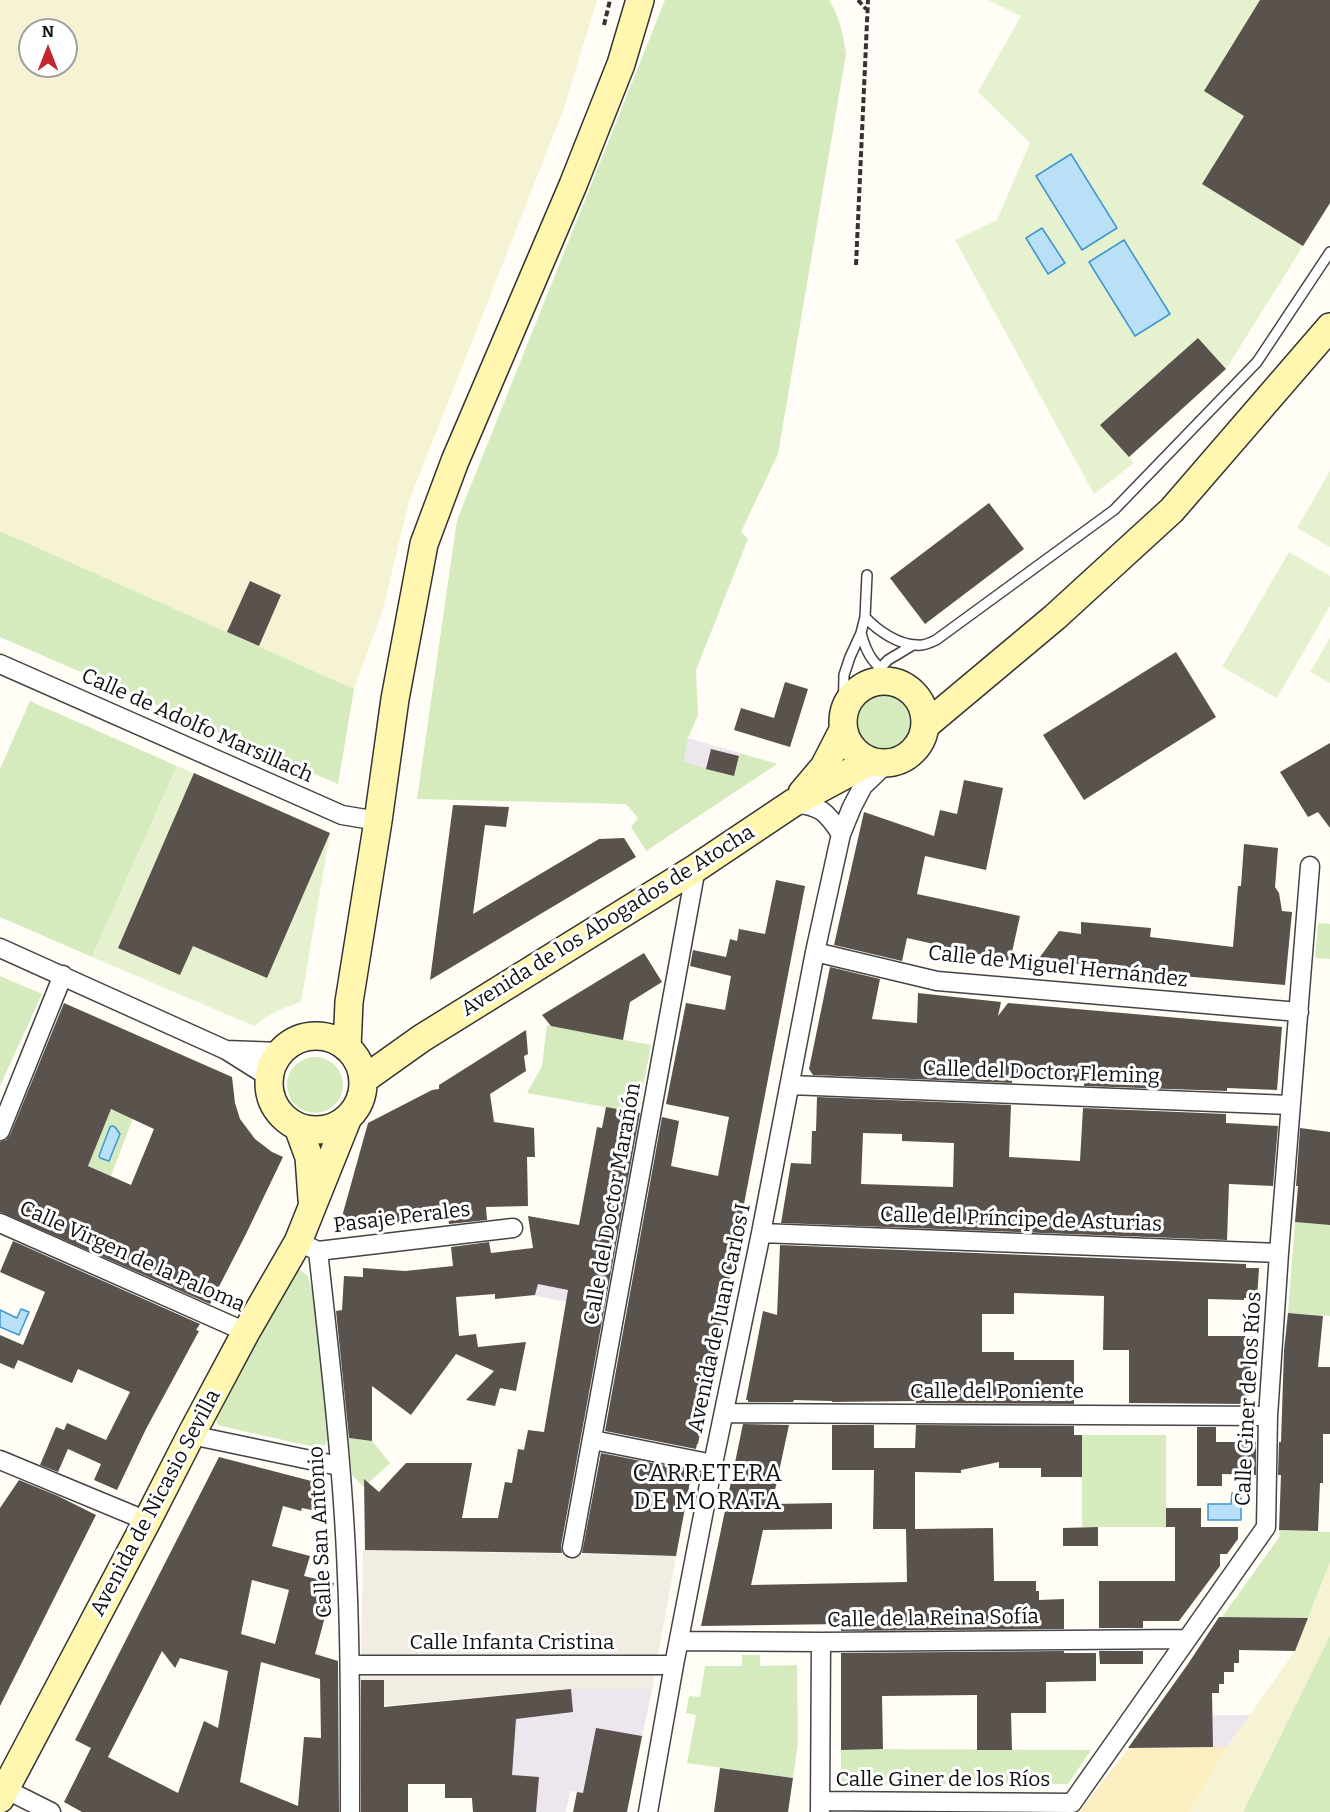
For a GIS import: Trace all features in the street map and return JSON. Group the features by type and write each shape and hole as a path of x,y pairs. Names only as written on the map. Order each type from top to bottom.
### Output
{"main road":[{"path":"355,1061 334,1040 320,1036 306,1037 292,1042 273,1064 269,1077 269,1093 275,1107 285,1119 298,1127 323,1130 346,1120 360,1102 363,1091 355,1061 349,1002 378,821 394,699 424,544 455,461 573,185 621,64 640,0"},
{"path":"926,725 1055,617 1172,510 1330,327"},
{"path":"888,683 922,704 926,725 924,735 914,752 905,758 878,762 861,757 847,740 843,724 846,705 853,695 888,683 984,675"},
{"name":"Avenida de los Abogados de Atocha","path":"793,803 824,767 843,724"},
{"name":"Avenida de los Abogados de Atocha","path":"355,1061 422,1038 696,868 793,803 878,762"},
{"path":"320,1036 349,1002"},
{"name":"Avenida de Nicasio Sevilla","path":"312,1208 346,1120"},
{"name":"Avenida de Nicasio Sevilla","path":"3,1794 246,1332 308,1246 312,1208 309,1157 298,1127"}],"street":[{"name":"Calle de Adolfo Marsillach","path":"0,664 342,815 378,821"},
{"name":"Avenida de Juan Carlos I","path":"648,1812 713,1464 761,1233 815,952 841,834 852,807 878,762"},
{"path":"793,803 821,809 841,834"},
{"name":"Calle Giner de los Ríos","path":"821,1807 1072,1803 1266,1527 1268,1416 1278,1252 1310,866"},
{"name":"Calle del Doctor Marañón","path":"572,1548 696,868"},
{"path":"0,948 226,1050 269,1077"},
{"name":"Calle de Miguel Hernández","path":"815,952 937,981 1299,1012"},
{"path":"0,1131 63,975"},
{"path":"226,1050 281,1052"},
{"name":"Calle del Doctor Fleming","path":"790,1085 1290,1105"},
{"name":"Calle Virgen de la Paloma","path":"0,1223 246,1332"},
{"name":"Pasaje Perales","path":"308,1246 513,1228"},
{"name":"Calle del Príncipe de Asturias","path":"761,1233 1278,1252"},
{"name":"Calle San Antonio","path":"308,1246 339,1446 350,1665 350,1812"},
{"name":"Calle del Poniente","path":"725,1413 1268,1416"},
{"path":"191,1435 339,1466"},
{"path":"593,1440 713,1464"},
{"path":"3,1467 147,1521"},
{"name":"Calle de la Reina Sofía","path":"679,1641 1187,1639"},
{"path":"821,1642 821,1807"},
{"name":"Calle Infanta Cristina","path":"350,1665 674,1665"},
{"path":"3,1794 51,1812"}],"lane":[{"path":"865,617 876,628 913,645 918,646 936,640 1114,510 1257,362 1330,252"},
{"path":"843,724 844,675 865,617 867,575"},
{"path":"861,633 868,655 888,683"},
{"path":"888,683 888,660 913,645"}],"path":[{"path":"858,0 867,9"},
{"path":"856,265 868,0"}],"shaded area":[{"path":"0,0 597,0 563,111 409,501 383,609 354,689 0,531"},
{"path":"688,738 740,753 734,776 684,763"},
{"path":"537,1263 602,1309 532,1295"},
{"path":"363,1550 676,1556 652,1689 571,1689 360,1708"},
{"path":"1330,1562 1330,1812 1189,1812 1227,1747 1295,1651"},
{"path":"571,1689 652,1689 629,1802 570,1791 566,1812 473,1812 458,1701"},
{"path":"1250,1715 1227,1747 1129,1748 1151,1716"}],"green space":[{"path":"665,0 829,0 836,13 846,54 778,454 741,532 748,539 696,670 698,715 688,738 684,762 734,776 740,753 777,764 646,851 631,827 638,818 626,804 417,799 457,520"},
{"path":"988,0 1330,0 1330,203 1226,369 1129,457 1134,463 1094,494 955,240 997,220 1030,143 978,92 1021,16"},
{"path":"1330,471 1330,547 1297,528"},
{"path":"0,531 354,689 338,784 0,637"},
{"path":"1289,552 1330,576 1330,606 1277,698 1222,667"},
{"path":"1330,638 1330,683 1310,672"},
{"path":"884,690 906,699 915,721 906,743 884,752 862,743 853,721 862,699"},
{"path":"30,701 177,766 92,957 0,917 0,769"},
{"path":"177,766 330,833 301,1002 276,1012 254,1026 92,957"},
{"path":"1318,923 1330,924 1330,959 1315,958"},
{"path":"0,976 42,994 0,1086"},
{"path":"547,1025 651,1045 638,1113 527,1093 542,1066"},
{"path":"315,1057 326,1059 335,1065 341,1074 343,1085 341,1096 335,1105 326,1111 315,1113 304,1111 295,1105 289,1096 287,1085 289,1074 295,1065 304,1059"},
{"path":"110,1109 133,1118 111,1176 88,1166"},
{"path":"1295,1222 1330,1225 1330,1316 1288,1313"},
{"path":"299,1269 308,1276 315,1302 328,1438 325,1445 319,1448 221,1426 216,1420 296,1270"},
{"path":"1082,1435 1166,1435 1166,1527 1082,1527"},
{"path":"348,1438 372,1441 390,1463 364,1487 352,1475"},
{"path":"1279,1530 1330,1532 1330,1562 1308,1618 1222,1617 1280,1536"},
{"path":"1330,1636 1330,1812 1243,1812"},
{"path":"742,1655 760,1655 760,1666 797,1665 798,1742 793,1778 687,1763 696,1715 686,1713 689,1696 700,1697 705,1666 742,1666"},
{"path":"841,1750 1091,1750 1068,1784 841,1784"}],"sand":[{"path":"1227,1747 1189,1812 1079,1812 1129,1748"}],"water":[{"path":"1071,154 1117,228 1082,250 1036,176"},
{"path":"1042,228 1065,263 1048,274 1026,238"},
{"path":"1124,240 1170,314 1135,336 1089,262"},
{"path":"112,1126 120,1134 109,1161 99,1156"},
{"path":"21,1309 29,1312 19,1335 0,1327 0,1310 17,1318"},
{"path":"1232,1493 1241,1493 1241,1520 1208,1520 1208,1504 1231,1504"}],"building":[{"path":"1260,0 1330,0 1330,203 1303,246 1202,184 1244,116 1204,91"},
{"path":"1198,338 1226,369 1129,457 1100,425"},
{"path":"989,503 1024,549 925,624 890,578"},
{"path":"250,581 281,595 259,646 227,632"},
{"path":"1176,652 1216,717 1084,800 1043,735"},
{"path":"785,682 808,689 790,747 734,730 741,708 774,718"},
{"path":"1330,743 1330,828 1318,812 1308,817 1280,772"},
{"path":"711,749 739,756 734,776 706,769"},
{"path":"194,773 330,833 267,978 193,946 180,975 118,948"},
{"path":"964,780 1003,788 986,870 925,856 917,894 1020,916 1010,961 907,938 902,961 834,945 864,812 934,836 940,810 957,814"},
{"path":"453,805 509,807 506,827 485,825 473,914 599,839 624,838 636,857 430,980"},
{"path":"1244,844 1278,848 1275,887 1279,893 1282,911 1292,912 1285,985 1037,961 1059,931 1081,934 1081,922 1151,928 1150,937 1233,947"},
{"path":"776,880 805,886 698,1444 696,1449 605,1431 662,1117 679,1121 671,1166 718,1176 729,1117 666,1104 686,1003 725,1010 731,976 690,966 693,950 726,957 730,939 737,941 739,929 765,934"},
{"path":"644,953 662,982 630,1002 623,1040 551,1026 542,1015"},
{"path":"830,967 880,979 872,1019 917,1023 918,993 1001,1002 998,1016 1008,1003 1282,1027 1277,1090 1227,1088 1227,1091 1084,1086 1084,1082 1012,1078 1012,1083 813,1075 809,1069"},
{"path":"64,1003 232,1077 235,1103 240,1119 255,1139 283,1157 210,1304 0,1212 0,1142 6,1140","holes":["111,1109 154,1129 131,1185 88,1166"]},
{"path":"526,1030 528,1054 524,1056 526,1071 490,1094 494,1122 534,1128 535,1157 527,1157 528,1206 486,1207 487,1220 449,1224 448,1218 338,1231 368,1123 432,1090 439,1089 439,1085"},
{"path":"817,1097 1011,1105 1009,1157 1080,1161 1083,1108 1226,1114 1226,1123 1278,1126 1273,1186 1229,1184 1227,1240 781,1223 791,1163 811,1164 812,1131 816,1131","holes":["863,1133 902,1134 902,1141 954,1143 953,1187 861,1184"]},
{"path":"606,1107 640,1113 561,1546 562,1553 365,1550 364,1479 379,1492 406,1463 472,1463 462,1518 498,1518 505,1482 512,1483 518,1449 524,1450 528,1430 544,1432 568,1290 538,1284 535,1295 495,1299 495,1294 456,1297 459,1336 476,1334 478,1347 526,1342 516,1391 500,1388 495,1406 466,1400 494,1371 456,1354 411,1415 372,1386 372,1441 349,1438 336,1311 342,1310 344,1276 363,1277 363,1268 405,1271 453,1266 451,1247 489,1242 491,1253 533,1248 528,1216 579,1225 597,1127 602,1128"},
{"path":"1300,1128 1330,1132 1330,1225 1295,1222"},
{"path":"13,1241 200,1324 196,1330 199,1331 146,1429 117,1490 94,1480 101,1464 68,1449 58,1472 40,1465 56,1427 64,1430 67,1423 106,1440 130,1392 78,1369 72,1383 18,1360 14,1369 0,1363 0,1335 23,1345 45,1292 0,1272"},
{"path":"780,1245 1246,1264 1246,1268 1259,1268 1257,1298 1208,1299 1208,1336 1253,1336 1248,1404 1129,1403 1129,1350 1103,1350 1104,1296 1014,1293 1014,1314 982,1314 982,1352 1014,1352 1014,1360 1074,1360 1074,1404 794,1400 793,1402 748,1402 746,1400 763,1311 777,1315"},
{"path":"1288,1313 1323,1316 1318,1367 1330,1367 1330,1434 1323,1434 1323,1483 1320,1483 1318,1531 1279,1530 1281,1475 1278,1475 1279,1442 1281,1442 1284,1350"},
{"path":"743,1424 789,1425 772,1504 832,1503 832,1529 763,1530 751,1585 907,1582 906,1529 873,1529 874,1470 832,1470 832,1425 874,1425 874,1448 915,1448 916,1425 1074,1426 1074,1435 1082,1435 1082,1477 1041,1477 1041,1468 999,1468 999,1462 961,1470 961,1473 915,1472 915,1529 993,1528 994,1581 1036,1581 1039,1600 1064,1599 1064,1629 841,1631 841,1624 701,1626"},
{"path":"1197,1427 1216,1427 1216,1442 1256,1442 1256,1475 1222,1474 1222,1486 1197,1486"},
{"path":"601,1453 692,1471 676,1556 582,1553"},
{"path":"219,1457 319,1483 312,1510 302,1508 301,1511 283,1506 272,1546 310,1556 304,1576 334,1583 315,1654 338,1661 339,1812 82,1812 64,1802 91,1748 75,1740","holes":["252,1580 289,1590 275,1644 241,1634","162,1651 175,1668 180,1658 228,1671 218,1728 204,1721 178,1793 108,1757","261,1662 320,1679 321,1738 304,1737 298,1806 240,1782"]},
{"path":"19,1480 96,1515 0,1706 0,1508"},
{"path":"1166,1508 1201,1508 1201,1527 1238,1527 1238,1539 1227,1554 1220,1554 1220,1566 1179,1621 1143,1621 1143,1628 1099,1628 1099,1581 1175,1581 1175,1527 1166,1527"},
{"path":"1098,1527 1098,1546 1063,1546 1063,1528"},
{"path":"1219,1617 1308,1618 1295,1651 1239,1650 1239,1663 1234,1663 1234,1672 1224,1672 1224,1684 1219,1684 1219,1693 1212,1693 1213,1747 1128,1748 1188,1664"},
{"path":"1064,1651 1064,1653 1096,1653 1096,1681 1046,1682 1046,1713 1011,1713 1012,1750 977,1750 977,1695 882,1696 883,1749 841,1750 841,1653"},
{"path":"1099,1651 1143,1651 1143,1664 1100,1664"},
{"path":"361,1680 384,1680 384,1707 571,1689 573,1712 516,1719 512,1775 539,1777 536,1812 473,1812 472,1798 445,1798 445,1784 408,1784 408,1812 361,1812"},
{"path":"596,1728 642,1736 627,1812 573,1812 577,1792 583,1793"},
{"path":"720,1768 793,1778 788,1812 714,1812"}],"district":[{"name":"CARRETERA DE MORATA","path":"708,1488"}]}
